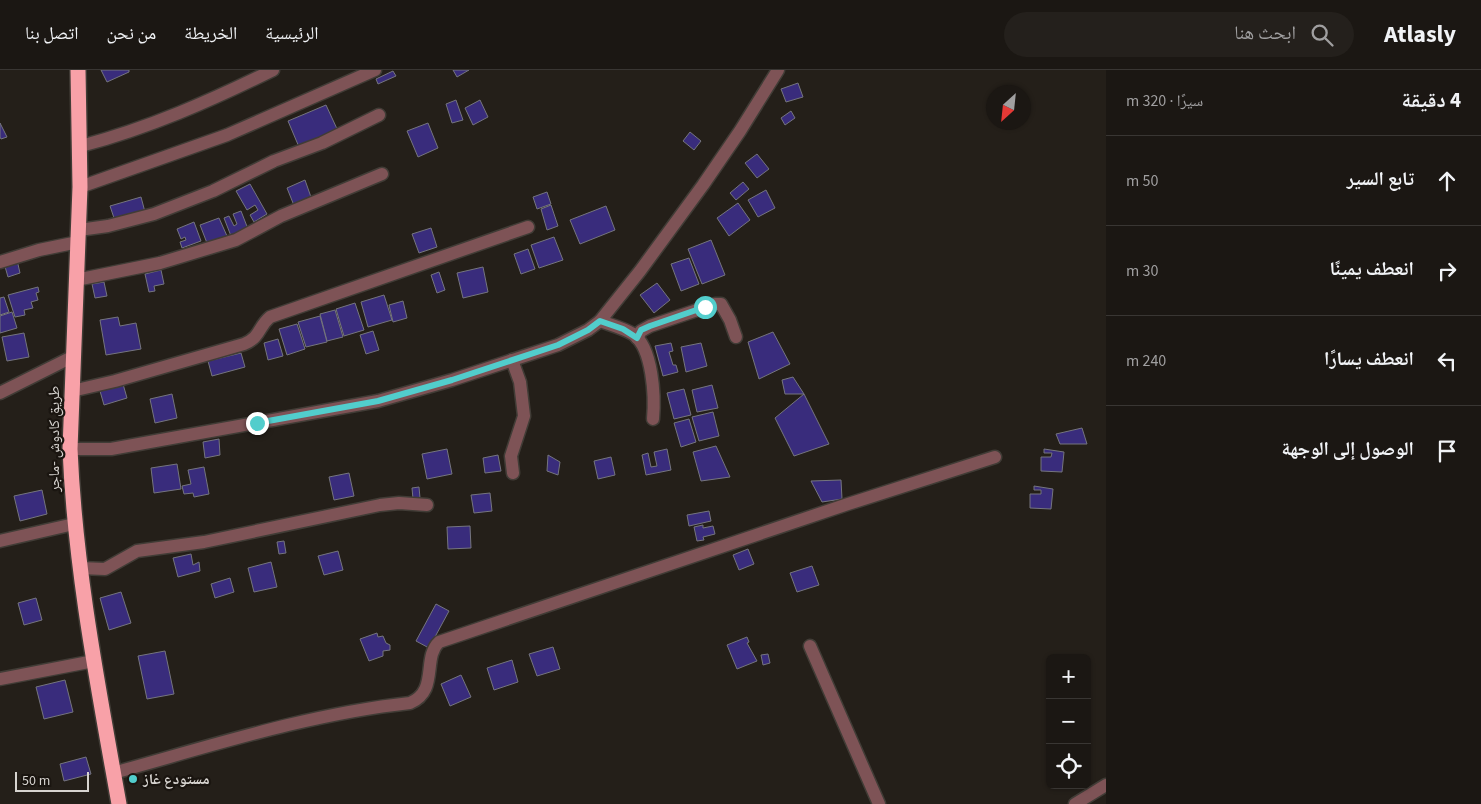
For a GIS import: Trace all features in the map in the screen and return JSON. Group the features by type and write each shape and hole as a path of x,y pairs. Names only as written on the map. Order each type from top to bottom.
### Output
{"highway":[{"name":"طريق كادوش -ماجر","path":"78,70 81,146 70,449 74,524 94,661 119,804"}],"street":[{"path":"81,146 130,133 206,103 273,70"},
{"path":"80,187 227,135 375,70"},
{"path":"70,449 111,450 378,401 558,345 588,330 600,321 702,185 740,131 778,70"},
{"path":"0,262 170,208 212,191 274,161 322,143 379,115"},
{"path":"76,280 160,263 236,240 281,216 382,174"},
{"path":"72,390 115,381 244,344 256,338 266,320 270,317 528,227"},
{"path":"637,338 641,330 650,326 715,304 721,304 725,308 736,337"},
{"path":"600,321 623,329 637,338 650,368 654,404 653,419"},
{"path":"0,393 72,357"},
{"path":"512,360 520,382 524,416 511,456 513,472"},
{"path":"113,773 308,719 360,708 417,700 425,689 433,653 439,642 848,504 996,457"},
{"path":"80,568 105,569 137,551 204,542 380,505 399,503 427,505"},
{"path":"0,541 74,524"},
{"path":"810,646 879,804"},
{"path":"0,679 94,661"},
{"path":"1075,804 1106,785"}],"building":[{"path":"101,70 129,70 129,72 107,82"},
{"path":"453,70 469,70 457,77"},
{"path":"393,71 396,76 378,84 376,79"},
{"path":"798,83 803,97 786,102 781,89"},
{"path":"456,100 463,120 452,123 446,104"},
{"path":"480,100 488,117 473,125 465,108"},
{"path":"326,105 338,131 299,147 288,121"},
{"path":"791,111 795,118 785,125 781,118"},
{"path":"0,123 7,137 1,139 0,137"},
{"path":"428,123 438,148 418,157 407,131"},
{"path":"690,132 701,141 694,150 683,141"},
{"path":"757,154 769,169 757,178 745,163"},
{"path":"305,180 312,200 295,208 287,188"},
{"path":"743,182 749,189 736,200 730,193"},
{"path":"250,184 267,214 254,222 250,215 258,210 255,205 247,210 236,191"},
{"path":"766,190 775,208 758,217 748,200"},
{"path":"547,192 551,204 537,209 533,197"},
{"path":"141,197 145,212 115,221 110,206"},
{"path":"738,203 750,220 729,236 717,218"},
{"path":"551,205 558,226 547,230 541,209"},
{"path":"606,206 615,230 580,244 570,220"},
{"path":"241,211 248,229 231,236 224,218 229,216 234,226 237,224 233,214"},
{"path":"219,218 227,236 207,243 200,225"},
{"path":"194,222 201,241 182,248 180,242 186,240 185,237 181,239 177,229"},
{"path":"431,228 437,247 419,253 412,234"},
{"path":"554,237 563,260 539,268 531,245"},
{"path":"711,240 725,275 702,284 688,249"},
{"path":"528,249 535,269 521,274 514,254"},
{"path":"689,258 699,284 681,291 671,264"},
{"path":"17,260 20,273 8,277 4,263"},
{"path":"483,267 488,292 463,298 457,273"},
{"path":"161,270 164,284 154,286 155,291 149,292 145,274"},
{"path":"439,272 445,290 437,293 431,275"},
{"path":"104,282 107,296 95,298 92,284"},
{"path":"657,283 670,300 654,313 640,295"},
{"path":"38,287 39,292 36,293 38,300 31,302 33,308 24,310 25,315 15,317 8,295"},
{"path":"384,295 392,320 368,327 361,302"},
{"path":"4,297 9,312 0,315 0,298"},
{"path":"403,301 407,318 393,322 389,305"},
{"path":"355,303 364,330 344,336 336,309"},
{"path":"335,310 343,337 327,341 320,314"},
{"path":"12,312 17,328 0,333 0,316"},
{"path":"320,316 327,342 306,347 298,322"},
{"path":"118,317 120,326 136,323 141,349 106,355 100,320"},
{"path":"297,324 305,349 287,355 279,329"},
{"path":"373,331 379,350 366,354 360,335"},
{"path":"773,332 790,364 759,379 748,342"},
{"path":"24,333 29,357 7,361 2,337"},
{"path":"278,339 283,356 268,360 264,343"},
{"path":"671,343 673,351 669,352 673,365 676,365 678,372 663,376 655,346"},
{"path":"701,343 707,366 686,372 681,347"},
{"path":"241,353 245,367 212,376 208,361"},
{"path":"793,377 804,394 785,394 782,380"},
{"path":"123,384 127,398 104,405 100,391"},
{"path":"712,385 718,408 697,412 692,390"},
{"path":"684,389 691,415 674,419 667,393"},
{"path":"172,394 177,418 155,423 150,399"},
{"path":"804,394 829,444 794,456 775,418"},
{"path":"713,412 719,436 699,441 692,417"},
{"path":"689,419 696,442 681,447 674,423"},
{"path":"1082,428 1087,444 1060,444 1056,434"},
{"path":"219,439 220,455 205,458 203,442"},
{"path":"716,446 730,477 701,481 693,452"},
{"path":"447,449 452,474 427,479 422,454"},
{"path":"667,449 671,470 646,475 642,455 648,453 651,467 657,466 654,452"},
{"path":"1044,449 1064,452 1062,472 1041,471 1041,457 1051,457 1052,453 1044,453"},
{"path":"498,455 501,471 485,473 483,458"},
{"path":"548,455 560,462 558,475 547,471"},
{"path":"611,457 615,475 598,479 594,461"},
{"path":"177,464 181,489 154,493 151,468"},
{"path":"204,467 209,494 194,497 193,493 184,494 182,486 191,484 188,470"},
{"path":"349,473 354,496 334,500 329,477"},
{"path":"841,480 842,499 822,502 811,481"},
{"path":"1034,486 1053,489 1051,509 1030,508 1030,494 1041,494 1041,490 1034,490"},
{"path":"419,487 420,498 413,499 412,488"},
{"path":"42,490 47,514 20,521 14,496"},
{"path":"490,493 492,511 474,513 471,495"},
{"path":"709,511 711,521 689,526 687,515"},
{"path":"703,525 703,528 713,526 715,534 703,537 704,540 697,541 694,527"},
{"path":"470,526 471,548 448,549 447,527"},
{"path":"284,541 286,553 279,554 277,542"},
{"path":"748,549 754,564 739,570 733,555"},
{"path":"338,551 343,570 324,575 318,556"},
{"path":"191,554 193,565 199,562 200,571 178,577 173,558"},
{"path":"271,562 277,587 254,592 248,568"},
{"path":"812,566 819,585 797,592 790,573"},
{"path":"230,578 234,592 215,598 211,584"},
{"path":"121,592 131,623 109,630 100,598"},
{"path":"36,598 42,620 24,625 18,603"},
{"path":"436,604 449,611 429,648 416,641"},
{"path":"377,633 378,637 383,636 386,643 390,645 390,650 383,651 383,656 369,661 360,639"},
{"path":"747,637 749,642 747,643 757,661 737,669 727,645"},
{"path":"553,647 560,669 537,676 529,654"},
{"path":"165,651 174,694 147,699 138,656"},
{"path":"768,654 770,663 763,665 761,655"},
{"path":"512,660 518,682 494,690 487,668"},
{"path":"461,675 471,697 450,706 441,684"},
{"path":"65,680 73,712 44,719 36,687"},
{"path":"86,757 91,774 64,781 60,764"}],"place":[{"name":"مستودع غاز","path":"133,779"}],"route":[{"path":"257,423 378,401 452,380 558,345 576,337 600,321 623,329 637,338 643,328 705,307"}]}
